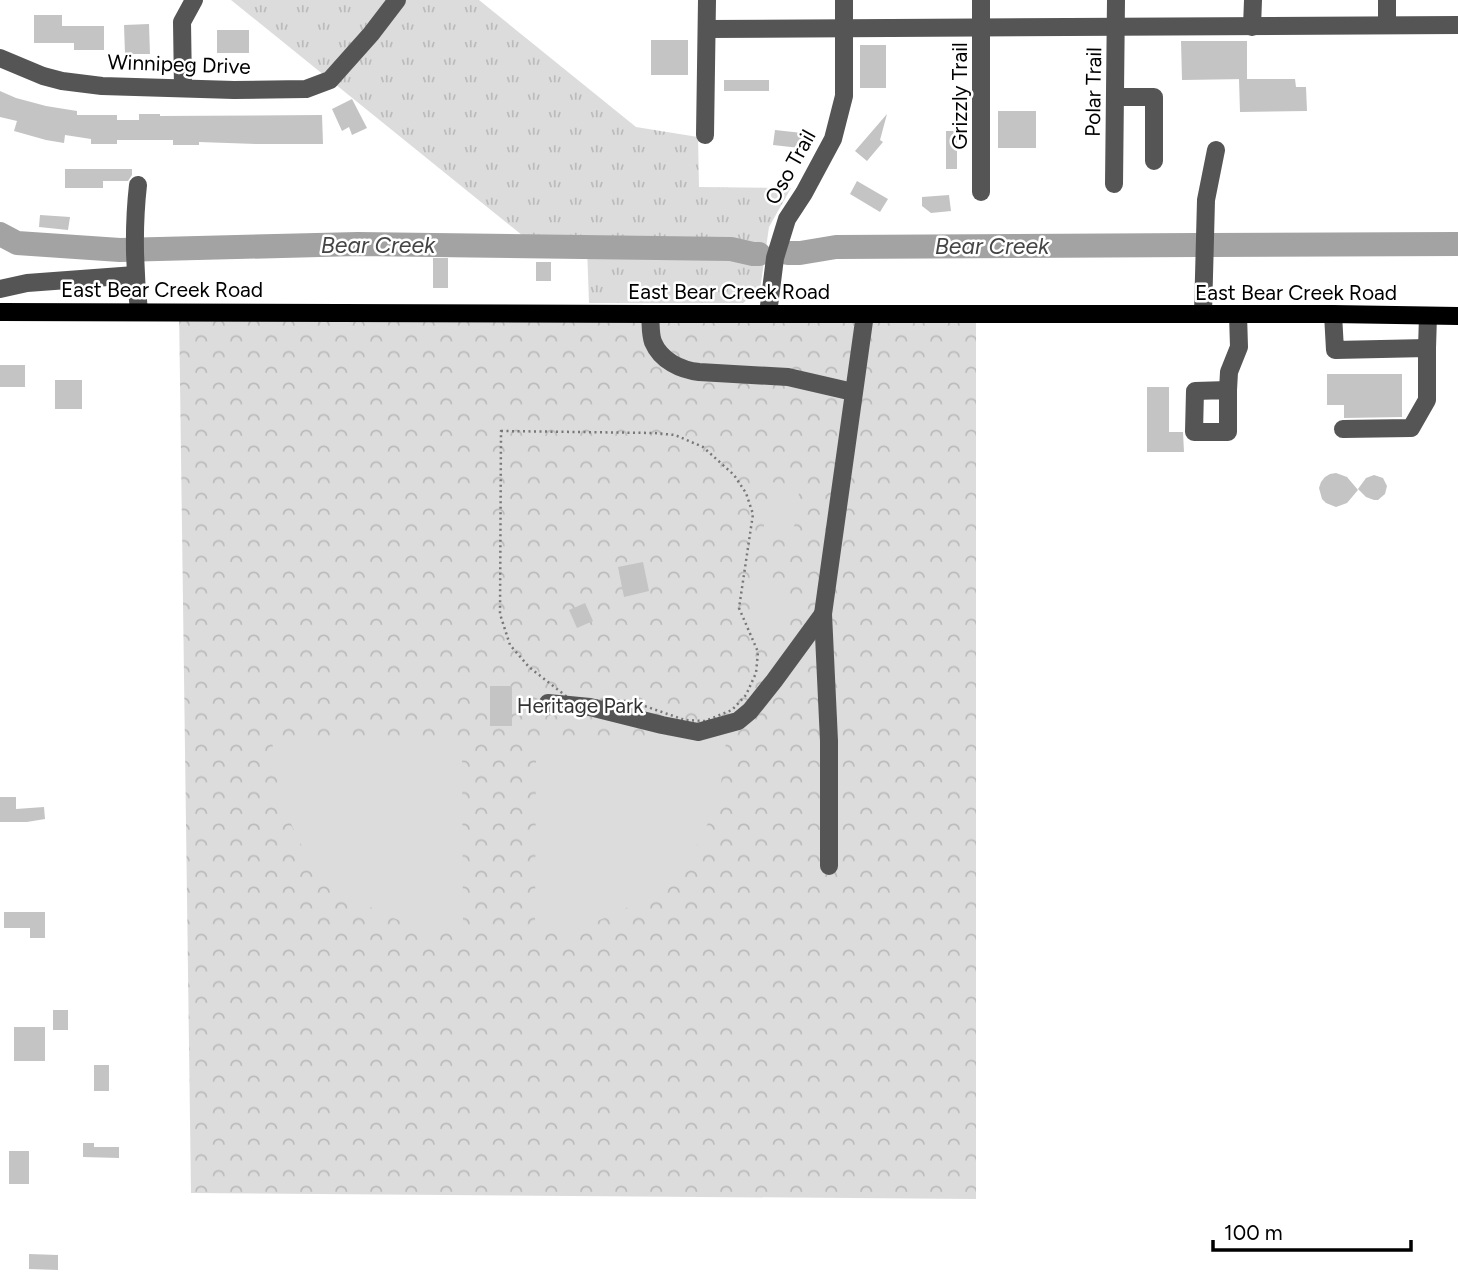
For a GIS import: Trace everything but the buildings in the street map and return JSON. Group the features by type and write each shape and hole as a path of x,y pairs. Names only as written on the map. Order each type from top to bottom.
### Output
{"main road":[{"name":"East Bear Creek Road","path":"0,312 1458,316"}],"street":[{"path":"183,88 182,22 194,0"},
{"name":"Winnipeg Drive","path":"0,58 43,76 102,86 306,89 330,80 397,0"},
{"path":"705,135 707,0"},
{"name":"Oso Trail","path":"768,314 775,258 787,219 833,139 844,96 844,0"},
{"name":"Grizzly Trail","path":"981,0 981,192"},
{"name":"Polar Trail","path":"1114,184 1116,0"},
{"path":"1252,27 1253,0"},
{"path":"1387,0 1387,25"},
{"path":"707,29 1458,25"},
{"path":"1115,97 1154,97 1154,161"},
{"path":"1203,314 1206,200 1216,149"},
{"path":"138,185 134,268 139,311"},
{"path":"0,289 134,268"},
{"path":"650,314 652,341 665,358 676,366 687,370 788,377 853,392"},
{"path":"829,866 829,741 823,614 865,314"},
{"path":"1228,390 1229,372 1239,347 1238,314"},
{"path":"1333,314 1335,350 1427,348"},
{"path":"1343,429 1411,428 1427,400 1427,316"},
{"path":"548,703 590,707 698,732 738,721 750,711 774,681 823,614"}],"path":[{"path":"501,431 675,435 702,447 734,475 746,493 753,514 739,608 758,652 756,673 746,695 732,710 705,721 685,720 630,701 571,700 529,667 510,645 500,614 501,431"}],"green space":[{"path":"231,0 479,0 636,127 698,137 699,187 791,188 769,227 760,290 743,303 589,303 587,247 528,240"},
{"name":"Heritage Park","path":"179,307 976,310 976,1199 191,1193"},
{"path":"771,482 800,486 792,541 762,537"},
{"path":"754,580 788,581 787,634 753,634"},
{"path":"450,740 462,750 463,931 405,923 350,898 306,855 280,801 272,741"},
{"path":"548,740 726,741 719,801 692,855 648,898 593,923 535,931 536,750"}],"waterway":[{"name":"Bear Creek","path":"0,234 17,243 120,250 358,244 731,249 759,254"},
{"name":"Bear Creek","path":"1209,245 1458,244"},
{"name":"Bear Creek","path":"788,253 836,247 1197,245"}]}
